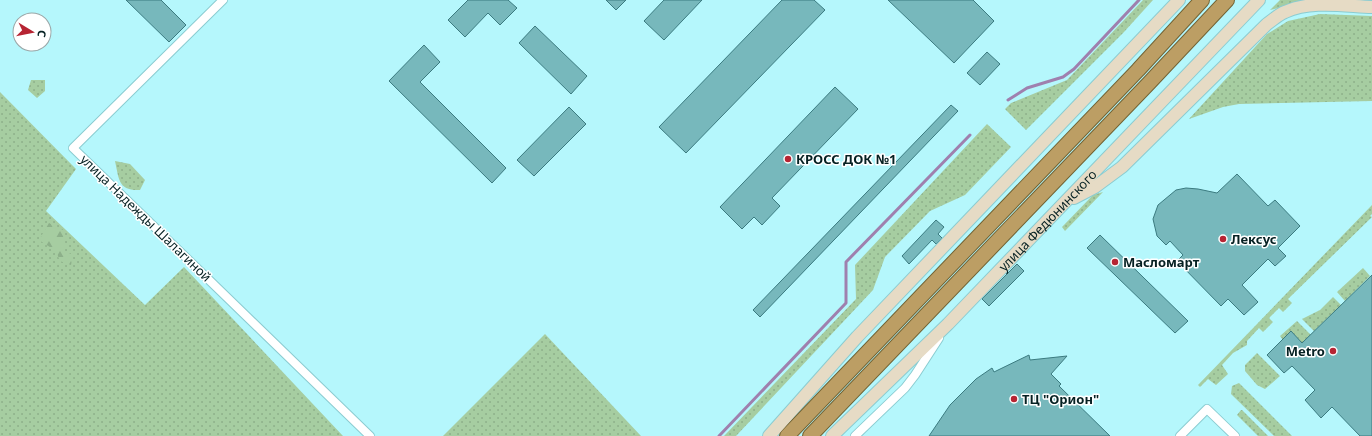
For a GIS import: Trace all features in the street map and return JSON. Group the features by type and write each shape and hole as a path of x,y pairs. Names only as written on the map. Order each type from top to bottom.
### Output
{"highway":[{"path":"787,436 1138,70 1202,0"},
{"name":"улица Федюнинского","path":"810,436 1227,0"}],"main road":[{"path":"769,436 857,337 1180,0"},
{"name":"улица Федюнинского","path":"832,436 948,324 1259,0"},
{"path":"1064,203 1095,187 1122,168 1267,24 1284,12 1299,7 1321,5 1372,6"}],"street":[{"name":"улица Надежды Шалагиной","path":"223,0 73,148 370,436"},
{"path":"855,436 912,379 948,324"},
{"path":"1180,436 1207,409 1235,436"}],"green space":[{"path":"1143,0 1153,0 1124,32 1026,130 1005,109 1011,103 1067,80"},
{"path":"1280,0 1312,0 1270,10"},
{"path":"1320,14 1372,16 1372,101 1239,104 1223,107 1189,119 1267,34 1288,21"},
{"path":"31,80 45,80 45,91 37,98 28,90"},
{"path":"0,92 76,169 46,211 145,305 184,267 343,436 0,436"},
{"path":"987,124 1011,147 965,195 930,211 885,257 873,290 736,436 724,436 856,299 855,265"},
{"path":"115,161 130,164 145,180 140,190 133,190 123,186 119,178"},
{"path":"1103,192 1065,231 1062,227 1093,195"},
{"path":"1372,205 1372,214 1370,216 1372,217 1288,299 1292,303 1283,312 1279,308 1269,318 1273,322 1263,332 1259,328 1247,341 1247,345 1233,353 1222,365 1228,374 1216,385 1208,379 1200,387 1198,385"},
{"path":"49,223 63,230 64,251 73,255 71,265 60,261 56,251 39,240"},
{"path":"1363,268 1370,276 1345,301 1337,292"},
{"path":"1333,297 1341,305 1314,331 1302,319 1320,310"},
{"path":"1297,321 1311,335 1302,343 1291,331 1283,340 1280,336"},
{"path":"545,334 641,436 443,436"},
{"path":"1257,353 1280,376 1265,389 1257,385 1245,371 1245,365"},
{"path":"1239,383 1292,436 1274,436 1231,394 1232,386"},
{"path":"1241,410 1268,436 1258,436 1237,415"}],"building":[{"path":"126,0 161,0 186,25 169,42"},
{"path":"468,0 508,0 517,8 500,25 488,13 465,37 448,20"},
{"path":"606,0 626,0 616,10"},
{"path":"664,0 702,0 664,40 644,21"},
{"path":"782,0 814,0 825,10 686,153 659,127"},
{"path":"888,0 973,0 994,21 954,63"},
{"path":"535,26 587,76 571,94 519,43"},
{"path":"424,45 440,62 420,82 506,168 492,183 389,81"},
{"path":"987,52 1000,64 980,85 967,73"},
{"name":"КРОСС ДОК №1","path":"835,87 858,109 772,198 780,206 762,225 754,217 742,229 720,207"},
{"path":"951,105 958,111 760,317 753,310"},
{"path":"569,107 586,124 534,176 517,160"},
{"name":"Лексус","path":"1237,174 1268,206 1275,200 1300,226 1278,248 1286,256 1275,266 1268,259 1242,285 1258,302 1244,315 1228,299 1221,306 1177,261 1183,255 1170,241 1166,245 1157,236 1153,219 1158,205 1176,190 1186,188 1217,193"},
{"path":"936,220 944,227 938,234 942,238 936,244 932,240 909,264 902,256"},
{"path":"1100,235 1188,321 1175,333 1087,248"},
{"path":"1017,264 1024,271 989,306 982,299"},
{"name":"Metro","path":"1372,275 1372,436 1360,436 1332,407 1321,418 1305,400 1315,390 1292,366 1284,373 1267,355 1291,331 1302,343"},
{"name":"ТЦ \"Орион\"","path":"1029,355 1030,360 1067,356 1051,374 1061,384 1059,386 1110,436 929,436 950,405 976,379 992,368 994,372"}],"waterway":[{"path":"1008,100 1027,88 1063,77 1074,69 1139,0"},
{"path":"719,436 846,303 846,262 970,135"}],"place":[{"name":"КРОСС ДОК №1","path":"788,159"},
{"name":"Лексус","path":"1223,239"},
{"name":"Масломарт","path":"1115,262"},
{"name":"Metro","path":"1333,351"},
{"name":"ТЦ \"Орион\"","path":"1014,399"}]}
